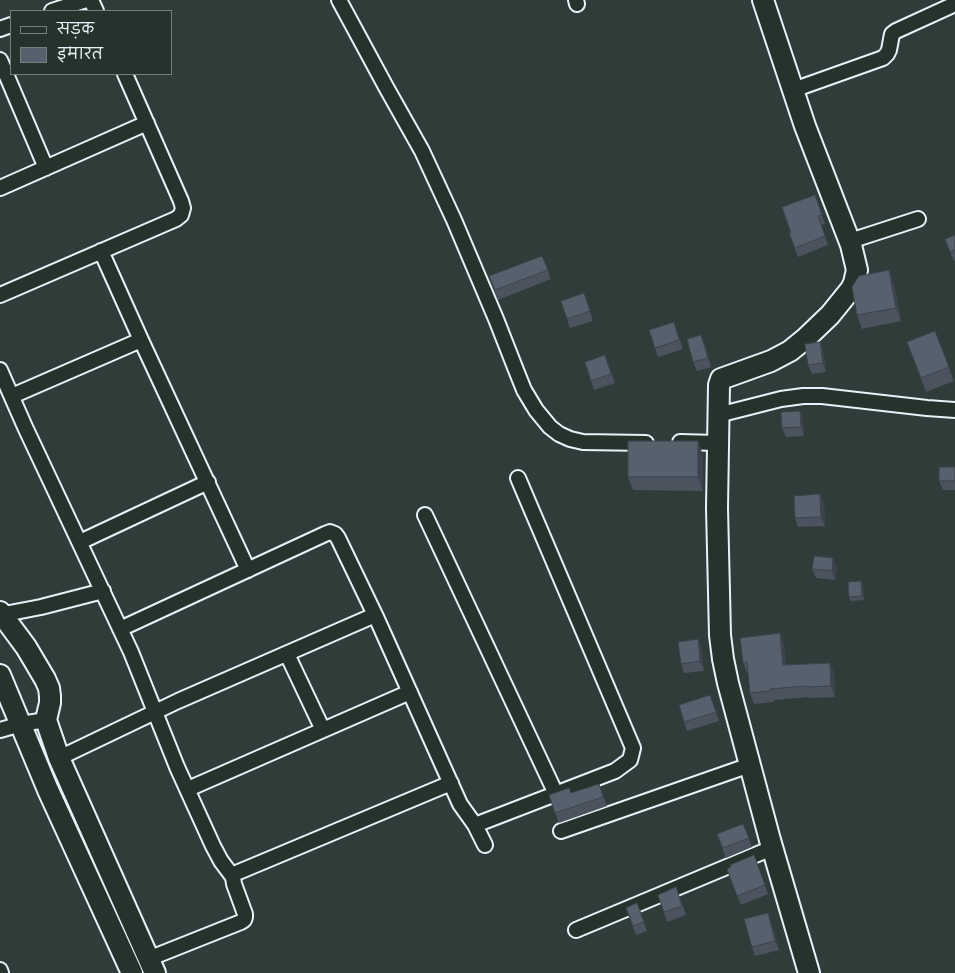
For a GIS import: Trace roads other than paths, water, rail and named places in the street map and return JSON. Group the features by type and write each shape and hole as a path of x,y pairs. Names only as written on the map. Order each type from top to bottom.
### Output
{"street":[{"path":"55,10 86,0"},
{"path":"339,0 422,151 458,229 524,390 536,410 550,427 559,434 583,442 718,442"},
{"path":"763,0 805,126 850,241 857,270 854,283 846,297 830,315 790,351 771,361 721,379 719,385 716,508 721,645 728,683 772,848 809,973"},
{"path":"793,90 883,58 889,50 892,34 955,4"},
{"path":"0,60 46,168"},
{"path":"0,295 176,219 181,215 183,208 181,201 125,75"},
{"path":"0,188 147,123"},
{"path":"850,241 918,219"},
{"path":"101,251 248,570"},
{"path":"12,396 141,340"},
{"path":"0,370 131,652 216,852 233,878 245,914 246,918 241,922 152,966 59,758 46,720 50,703 49,688 26,647 0,614 41,607 103,592"},
{"path":"718,416 781,399 803,396 822,396 955,410"},
{"path":"475,825 615,771 630,760 632,748 518,478"},
{"path":"80,542 208,482"},
{"path":"425,515 556,794"},
{"path":"120,629 325,534 330,532 335,534 375,615 460,804 475,825 484,844"},
{"path":"59,758 178,701 375,615"},
{"path":"287,654 323,730"},
{"path":"0,675 48,790 132,973"},
{"path":"188,789 410,692"},
{"path":"0,730 46,720"},
{"path":"561,831 750,765"},
{"path":"233,878 236,873 451,783"},
{"path":"576,930 772,848"}]}
